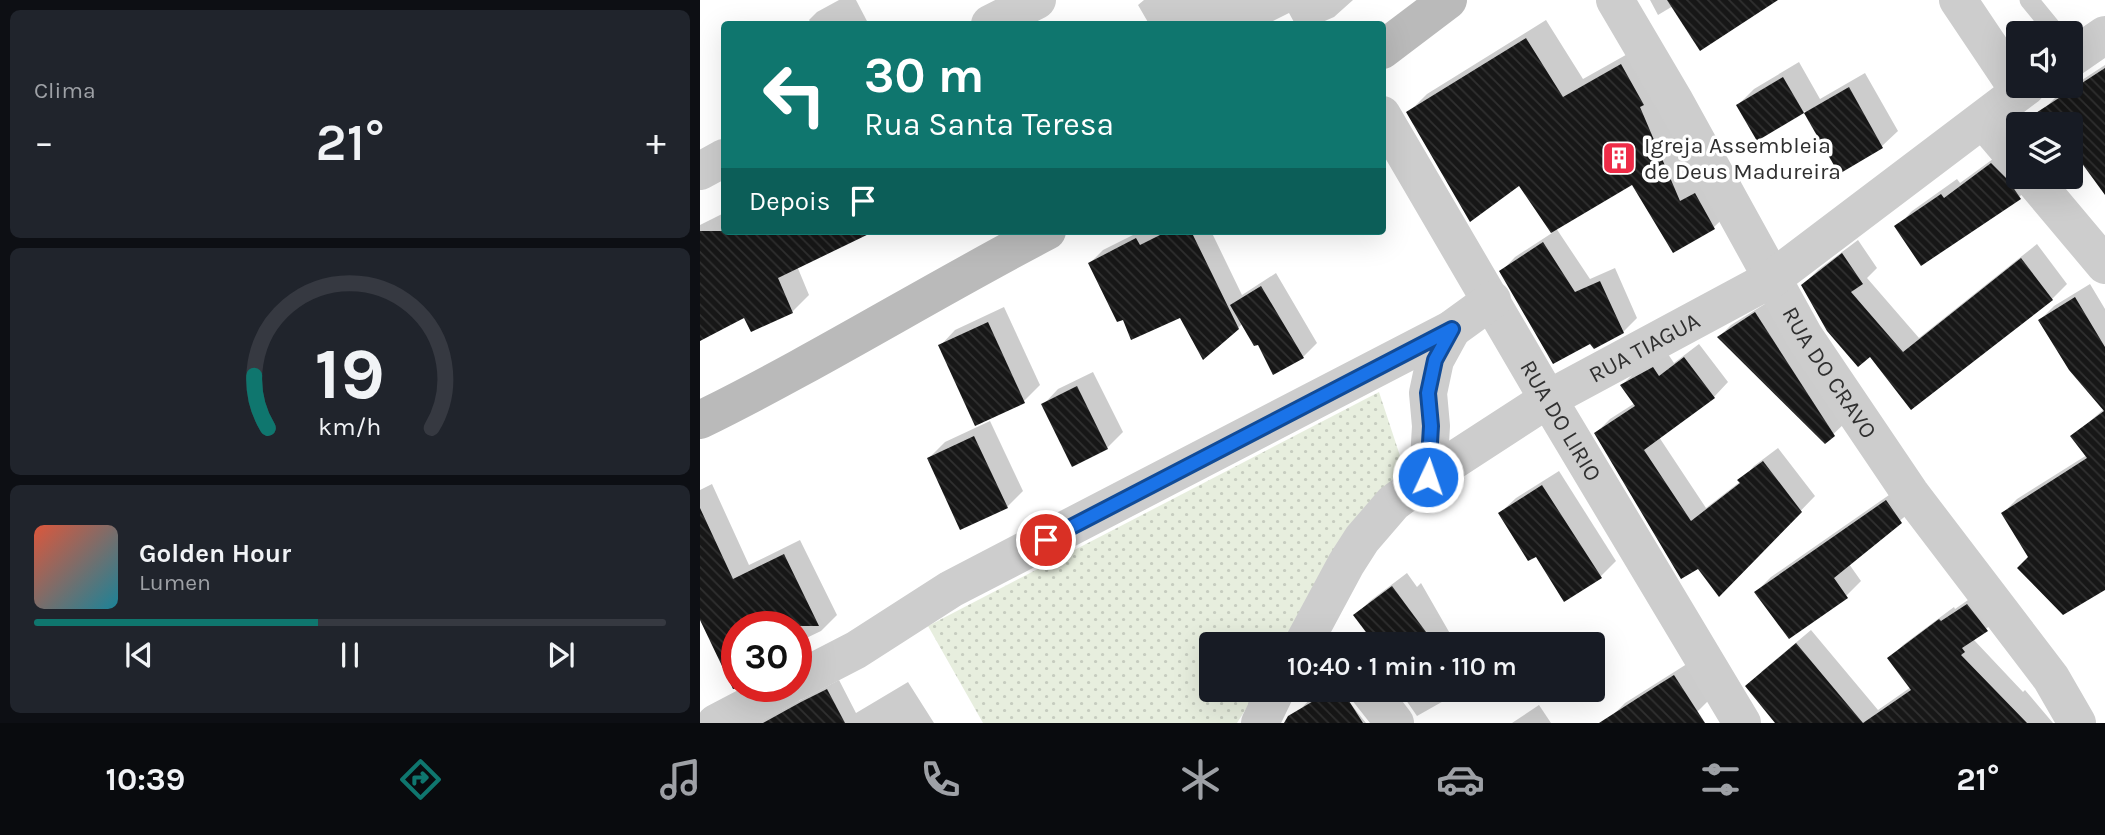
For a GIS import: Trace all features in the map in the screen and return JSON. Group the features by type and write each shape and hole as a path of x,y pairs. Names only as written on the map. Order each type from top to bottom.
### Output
{"main road":[{"path":"1386,46 1434,4"},
{"path":"700,420 756,393 963,274 1039,235"}],"street":[{"path":"996,21 1037,0"},
{"name":"RUA DO CRAVO","path":"1615,0 1682,114 1804,336 1910,493 2050,678 2077,723"},
{"path":"1958,0 2006,65"},
{"name":"RUA TIAGUA","path":"1320,632 1346,564 1362,539 1392,503 1548,399 1773,278 2010,98"},
{"path":"1983,120 2006,147"},
{"name":"RUA DO LIRIO","path":"1386,122 1742,723"},
{"path":"700,171 721,160"},
{"path":"2041,189 2105,265"},
{"path":"812,673 856,650 951,589 1452,329 1492,300"},
{"path":"1428,477 1431,426 1428,393 1435,360 1452,329"},
{"path":"716,723 756,702"},
{"path":"1260,723 1270,702"},
{"path":"1379,702 1395,723"}],"lane":[{"path":"2029,0 2050,21"}],"green space":[{"path":"1379,392 1405,471 1294,632 1199,632 1199,702 1250,702 1237,723 983,723 928,626"}],"building":[{"path":"1667,0 1778,0 1700,51"},
{"path":"1526,38 1563,97 1621,64 1644,105 1640,107 1680,201 1695,193 1715,229 1673,253 1632,185 1551,233 1519,186 1470,222 1406,112"},
{"path":"2105,68 2105,195 2083,165 2083,112 2037,112 2059,98 2083,98 2083,82"},
{"path":"1783,77 1804,113 1757,141 1736,105"},
{"path":"1849,87 1883,148 1839,174 1804,113"},
{"path":"1991,163 2006,178 2006,189 2014,189 2021,199 1921,266 1894,226 1941,194 1944,198"},
{"path":"700,231 721,231 721,235 867,235 778,278 793,313 751,332 744,318 700,341"},
{"path":"1160,235 1193,235 1239,329 1203,360 1180,318 1131,340 1123,320 1117,322 1088,263 1136,238 1140,245"},
{"path":"1543,242 1575,292 1600,281 1624,333 1594,349 1590,344 1553,364 1499,271"},
{"path":"1842,253 1863,284 1851,292 1903,352 2021,258 2053,300 1911,410 1870,357 1858,367 1827,331 1801,285"},
{"path":"1261,286 1304,358 1273,375 1258,345 1254,346 1230,305"},
{"path":"2075,297 2105,347 2105,590 2063,615 2017,568 2028,557 2001,513 2087,458 2070,436 2104,411 2069,370 2038,320"},
{"path":"1755,312 1835,436 1825,444 1717,337"},
{"path":"988,322 1025,403 975,426 938,345"},
{"path":"1684,357 1715,398 1644,450 1691,521 1740,483 1737,480 1763,461 1802,512 1719,597 1698,569 1681,579 1594,433 1635,406 1620,385 1653,367 1659,376"},
{"path":"1077,386 1108,449 1072,467 1041,404"},
{"path":"974,436 1008,508 960,530 927,458"},
{"path":"1542,485 1602,578 1564,602 1536,557 1528,561 1498,513"},
{"path":"1886,500 1902,523 1834,578 1848,598 1789,639 1754,592"},
{"path":"700,508 733,579 784,554 812,611 721,611 721,664 700,620"},
{"path":"1392,586 1426,632 1366,632 1353,615"},
{"path":"1967,604 1988,631 1962,648 1965,652 1961,655 2027,723 1863,723 1911,690 1887,658 1939,619 1941,621"},
{"path":"812,612 819,626 812,626"},
{"path":"1796,643 1863,723 1775,723 1745,686"},
{"path":"1674,675 1705,723 1599,723 1658,685"},
{"path":"827,689 845,723 763,723 801,702 812,702 812,696"},
{"path":"1312,702 1350,702 1363,723 1284,723 1288,716"}],"place":[{"name":"Igreja Assembleia de Deus Madureira","path":"1619,158"}],"route":[{"path":"1046,540 1452,329 1435,360 1428,393 1431,426 1428,477"}]}
